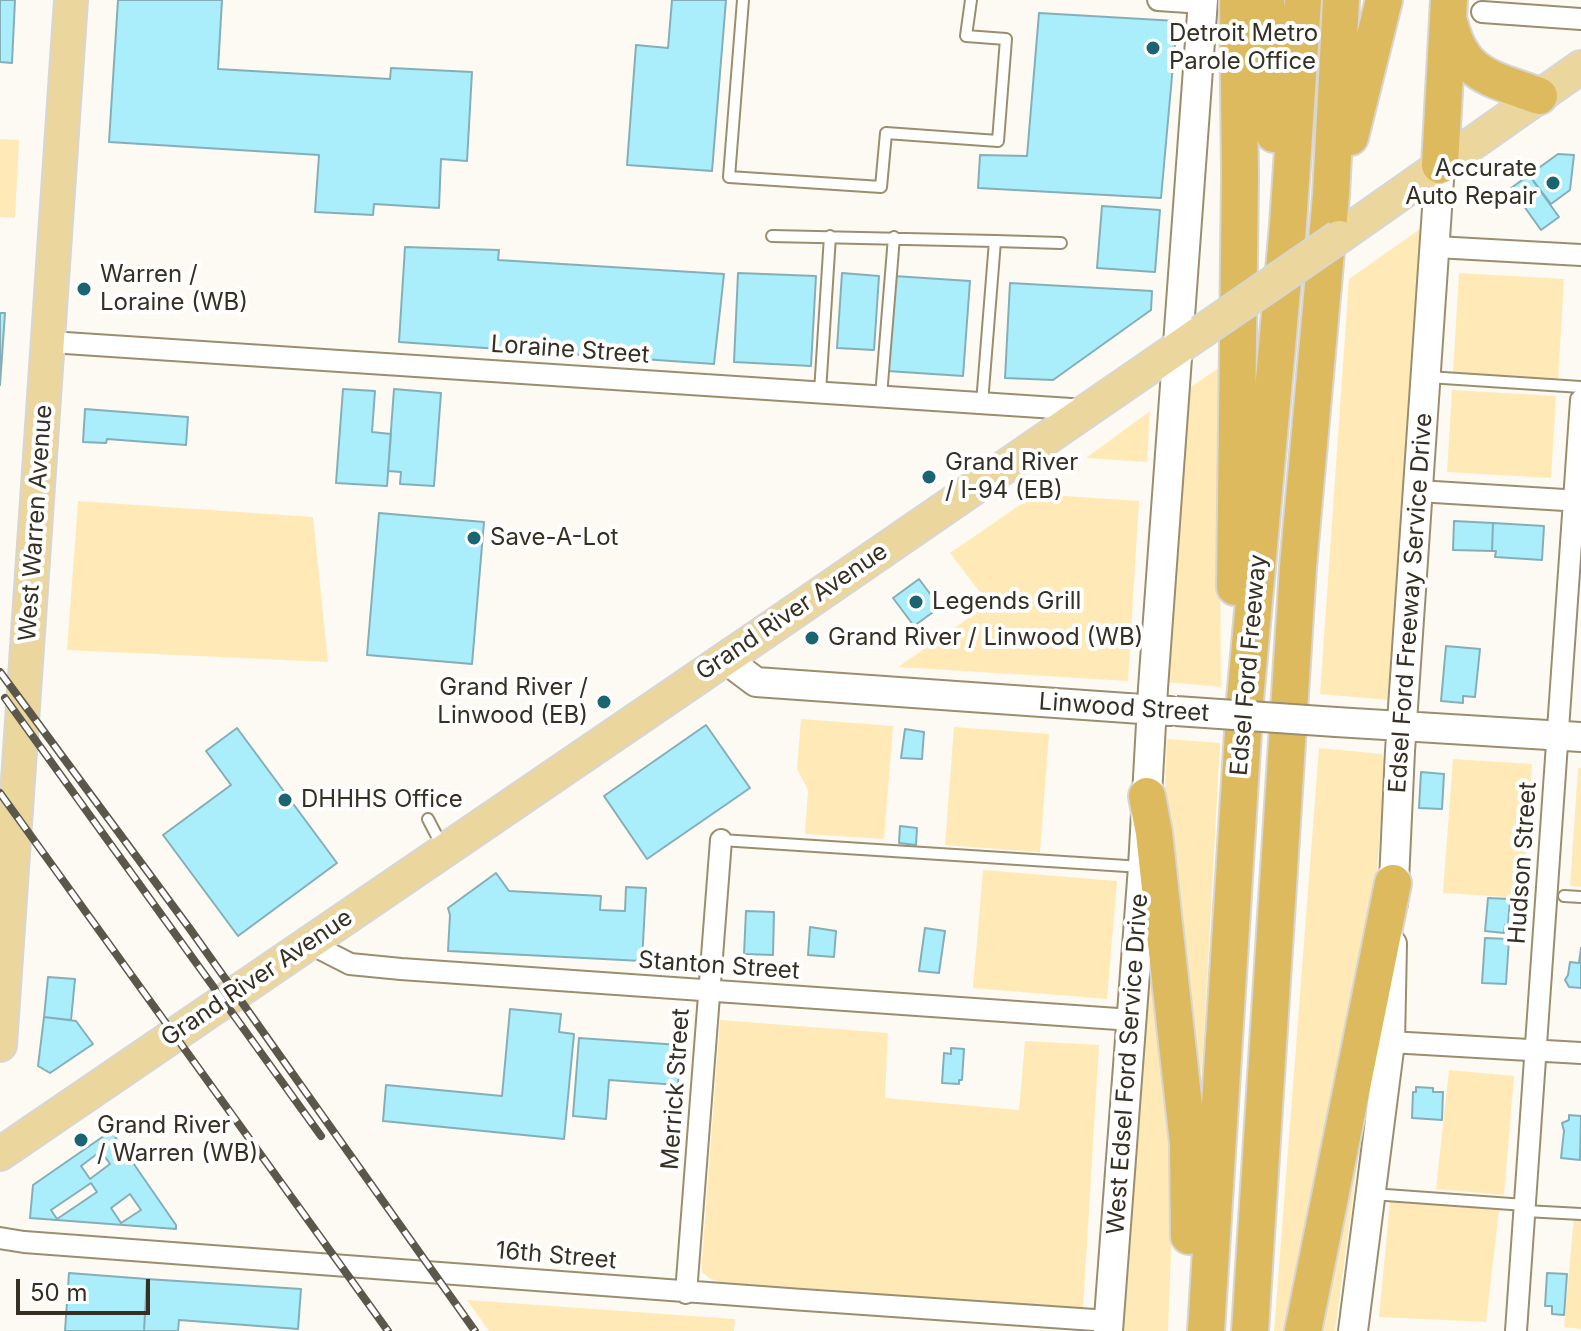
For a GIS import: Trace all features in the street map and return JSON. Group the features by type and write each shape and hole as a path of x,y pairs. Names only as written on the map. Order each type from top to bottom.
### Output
{"highway":[{"path":"1238,0 1240,175 1234,519 1235,618 1245,700"},
{"path":"1266,0 1274,170 1288,225"},
{"name":"Edsel Ford Freeway","path":"1206,1331 1245,700 1288,225 1303,0"},
{"name":"Edsel Ford Freeway","path":"1250,1331 1298,567 1331,195 1341,0"},
{"path":"1331,195 1345,156 1384,0"},
{"path":"1460,12 1455,47 1471,67 1539,96"},
{"path":"1440,165 1460,12"},
{"path":"1147,796 1156,848 1188,1143 1187,1331"},
{"path":"1303,1331 1393,883"}],"main road":[{"name":"West Warren Avenue","path":"0,1045 3,951 50,342 71,0"},
{"name":"Grand River Avenue","path":"0,1154 1024,456 1581,67"}],"street":[{"path":"1147,796 1164,711 1189,340 1203,2 1158,0"},
{"path":"1460,12 1581,19"},
{"name":"Edsel Ford Freeway Service Drive","path":"1353,1331 1390,1042 1393,883 1402,725 1440,165"},
{"path":"1436,247 1581,255"},
{"name":"Loraine Street","path":"50,342 1086,410"},
{"name":"Hudson Street","path":"1516,1331 1535,1050 1569,736 1581,400"},
{"path":"1418,491 1578,501"},
{"name":"Linwood Street","path":"724,658 756,682 1569,736"},
{"name":"West Edsel Ford Service Drive","path":"1108,1326 1147,796"},
{"name":"Merrick Street","path":"686,1293 721,840"},
{"name":"Stanton Street","path":"307,942 350,964 1132,1020"},
{"path":"1390,1042 1581,1053"},
{"name":"16th Street","path":"0,1238 1108,1326"}],"lane":[{"path":"743,0 729,177 881,187 886,133 998,141 1006,39 966,36 971,0"},
{"path":"772,236 1061,243"},
{"path":"820,392 830,236"},
{"path":"881,396 894,237"},
{"path":"982,403 995,241"},
{"path":"1426,377 1581,387"},
{"path":"428,819 444,850"},
{"path":"721,840 1143,867"},
{"path":"1564,896 1581,897"},
{"path":"1370,1194 1581,1214"}],"shaded area":[{"path":"0,139 19,140 15,218 0,217"},
{"path":"1423,227 1389,700 1320,694 1349,279"},
{"path":"1459,273 1564,279 1558,380 1453,373"},
{"path":"1226,363 1220,571 1221,687 1166,682 1186,390"},
{"path":"1452,390 1556,396 1551,478 1447,472"},
{"path":"1150,411 1147,462 1086,458"},
{"path":"1036,494 1139,501 1128,681 898,667 989,604 950,553"},
{"path":"78,501 313,517 328,662 67,650"},
{"path":"801,719 893,726 884,839 805,834 808,790 797,769"},
{"path":"954,727 1049,734 1040,852 945,845"},
{"path":"1167,739 1220,743 1204,1038 1194,1159 1163,840"},
{"path":"1319,748 1382,754 1385,763 1376,886 1292,1331 1274,1331"},
{"path":"1453,759 1532,764 1523,898 1443,893"},
{"path":"1578,768 1581,768 1581,887 1570,886"},
{"path":"983,870 1117,881 1107,999 973,988"},
{"path":"1148,919 1163,1036 1170,1154 1172,1222 1168,1331 1119,1331"},
{"path":"720,1020 888,1033 885,1098 1019,1110 1025,1041 1099,1045 1083,1308 719,1282 709,1278 702,1272 702,1260"},
{"path":"1371,1060 1335,1331 1310,1331"},
{"path":"1449,1070 1514,1076 1504,1195 1436,1189"},
{"path":"1390,1201 1499,1210 1486,1322 1379,1317"},
{"path":"1574,1217 1581,1218 1581,1329 1564,1327"},
{"path":"467,1300 735,1319 734,1331 489,1331"}],"building":[{"path":"0,0 15,0 12,63 0,62"},
{"path":"118,0 222,0 218,69 390,79 391,68 472,72 467,161 441,159 439,208 374,204 373,215 315,212 319,155 109,142"},
{"path":"672,0 726,0 712,171 627,165 636,45 668,48"},
{"path":"1039,13 1177,21 1161,198 978,188 980,155 1027,156"},
{"name":"Accurate Auto Repair","path":"1558,154 1574,155 1570,190 1551,204 1529,175"},
{"path":"1529,175 1559,217 1541,230 1511,188"},
{"path":"1102,206 1160,210 1155,272 1097,268"},
{"path":"405,247 499,250 498,260 724,274 714,364 399,342"},
{"path":"738,273 816,276 811,366 734,362"},
{"path":"842,273 879,276 874,350 837,348"},
{"path":"894,276 970,281 963,376 887,371"},
{"path":"1010,283 1152,291 1151,310 1053,380 1005,378"},
{"path":"0,313 5,313 0,385"},
{"path":"343,389 375,391 372,432 391,434 387,486 336,483"},
{"path":"394,389 441,393 434,486 400,484 401,472 388,471"},
{"path":"85,409 188,417 186,445 107,439 106,443 83,442"},
{"path":"379,513 484,522 472,664 367,655"},
{"path":"1454,521 1493,523 1492,551 1453,550"},
{"path":"1493,523 1544,526 1542,560 1495,557 1496,551 1492,551"},
{"name":"Legends Grill","path":"919,579 940,607 914,626 893,598"},
{"path":"1446,646 1480,649 1475,697 1463,696 1463,703 1441,701"},
{"path":"706,725 750,788 647,859 604,796"},
{"path":"237,728 337,863 238,936 163,835 231,785 206,751"},
{"path":"905,729 924,732 922,759 901,758"},
{"path":"1421,772 1444,774 1442,809 1419,808"},
{"path":"900,826 917,828 916,845 899,843"},
{"path":"496,873 509,891 601,896 600,910 625,911 626,887 646,888 642,961 448,951 448,908"},
{"path":"1488,898 1510,899 1508,925 1505,925 1504,933 1485,931"},
{"path":"746,911 774,912 773,955 744,954"},
{"path":"810,927 836,931 834,957 808,955"},
{"path":"925,928 945,931 939,973 919,971"},
{"path":"1485,938 1509,939 1506,984 1482,983"},
{"path":"1581,948 1581,988 1569,987 1565,980 1570,962 1579,963"},
{"path":"48,977 75,979 71,1020 44,1017"},
{"path":"510,1009 561,1014 559,1032 574,1034 564,1139 383,1121 386,1085 502,1096"},
{"path":"44,1017 76,1021 93,1044 50,1073 38,1066"},
{"path":"579,1038 680,1045 678,1085 609,1080 606,1119 573,1116"},
{"path":"951,1048 964,1049 962,1080 959,1084 942,1083 944,1053 951,1054"},
{"path":"1416,1087 1443,1092 1442,1120 1412,1118"},
{"path":"1569,1115 1581,1116 1580,1160 1561,1158 1562,1123 1569,1120"},
{"path":"111,1131 176,1229 30,1218 33,1185","holes":["101,1151 110,1164 90,1179 81,1166","91,1183 97,1192 57,1219 51,1210","130,1194 141,1210 121,1223 111,1208"]},
{"path":"69,1273 147,1279 144,1331 65,1331"},
{"path":"1547,1273 1567,1274 1564,1315 1552,1314 1552,1306 1545,1306"},
{"path":"147,1279 301,1289 298,1329 179,1320 178,1331 144,1331"}],"railway":[{"path":"0,672 190,929 475,1331"},
{"path":"5,698 321,1136"},
{"path":"0,793 388,1331"}],"place":[{"name":"Detroit Metro Parole Office","path":"1153,48"},
{"name":"Accurate Auto Repair","path":"1553,183"},
{"name":"Warren / Loraine (WB)","path":"84,289"},
{"name":"Grand River / I-94 (EB)","path":"929,477"},
{"name":"Save-A-Lot","path":"474,538"},
{"name":"Legends Grill","path":"916,602"},
{"name":"Grand River / Linwood (WB)","path":"812,638"},
{"name":"Grand River / Linwood (EB)","path":"604,702"},
{"name":"DHHHS Office","path":"285,800"},
{"name":"Grand River / Warren (WB)","path":"81,1140"}]}
